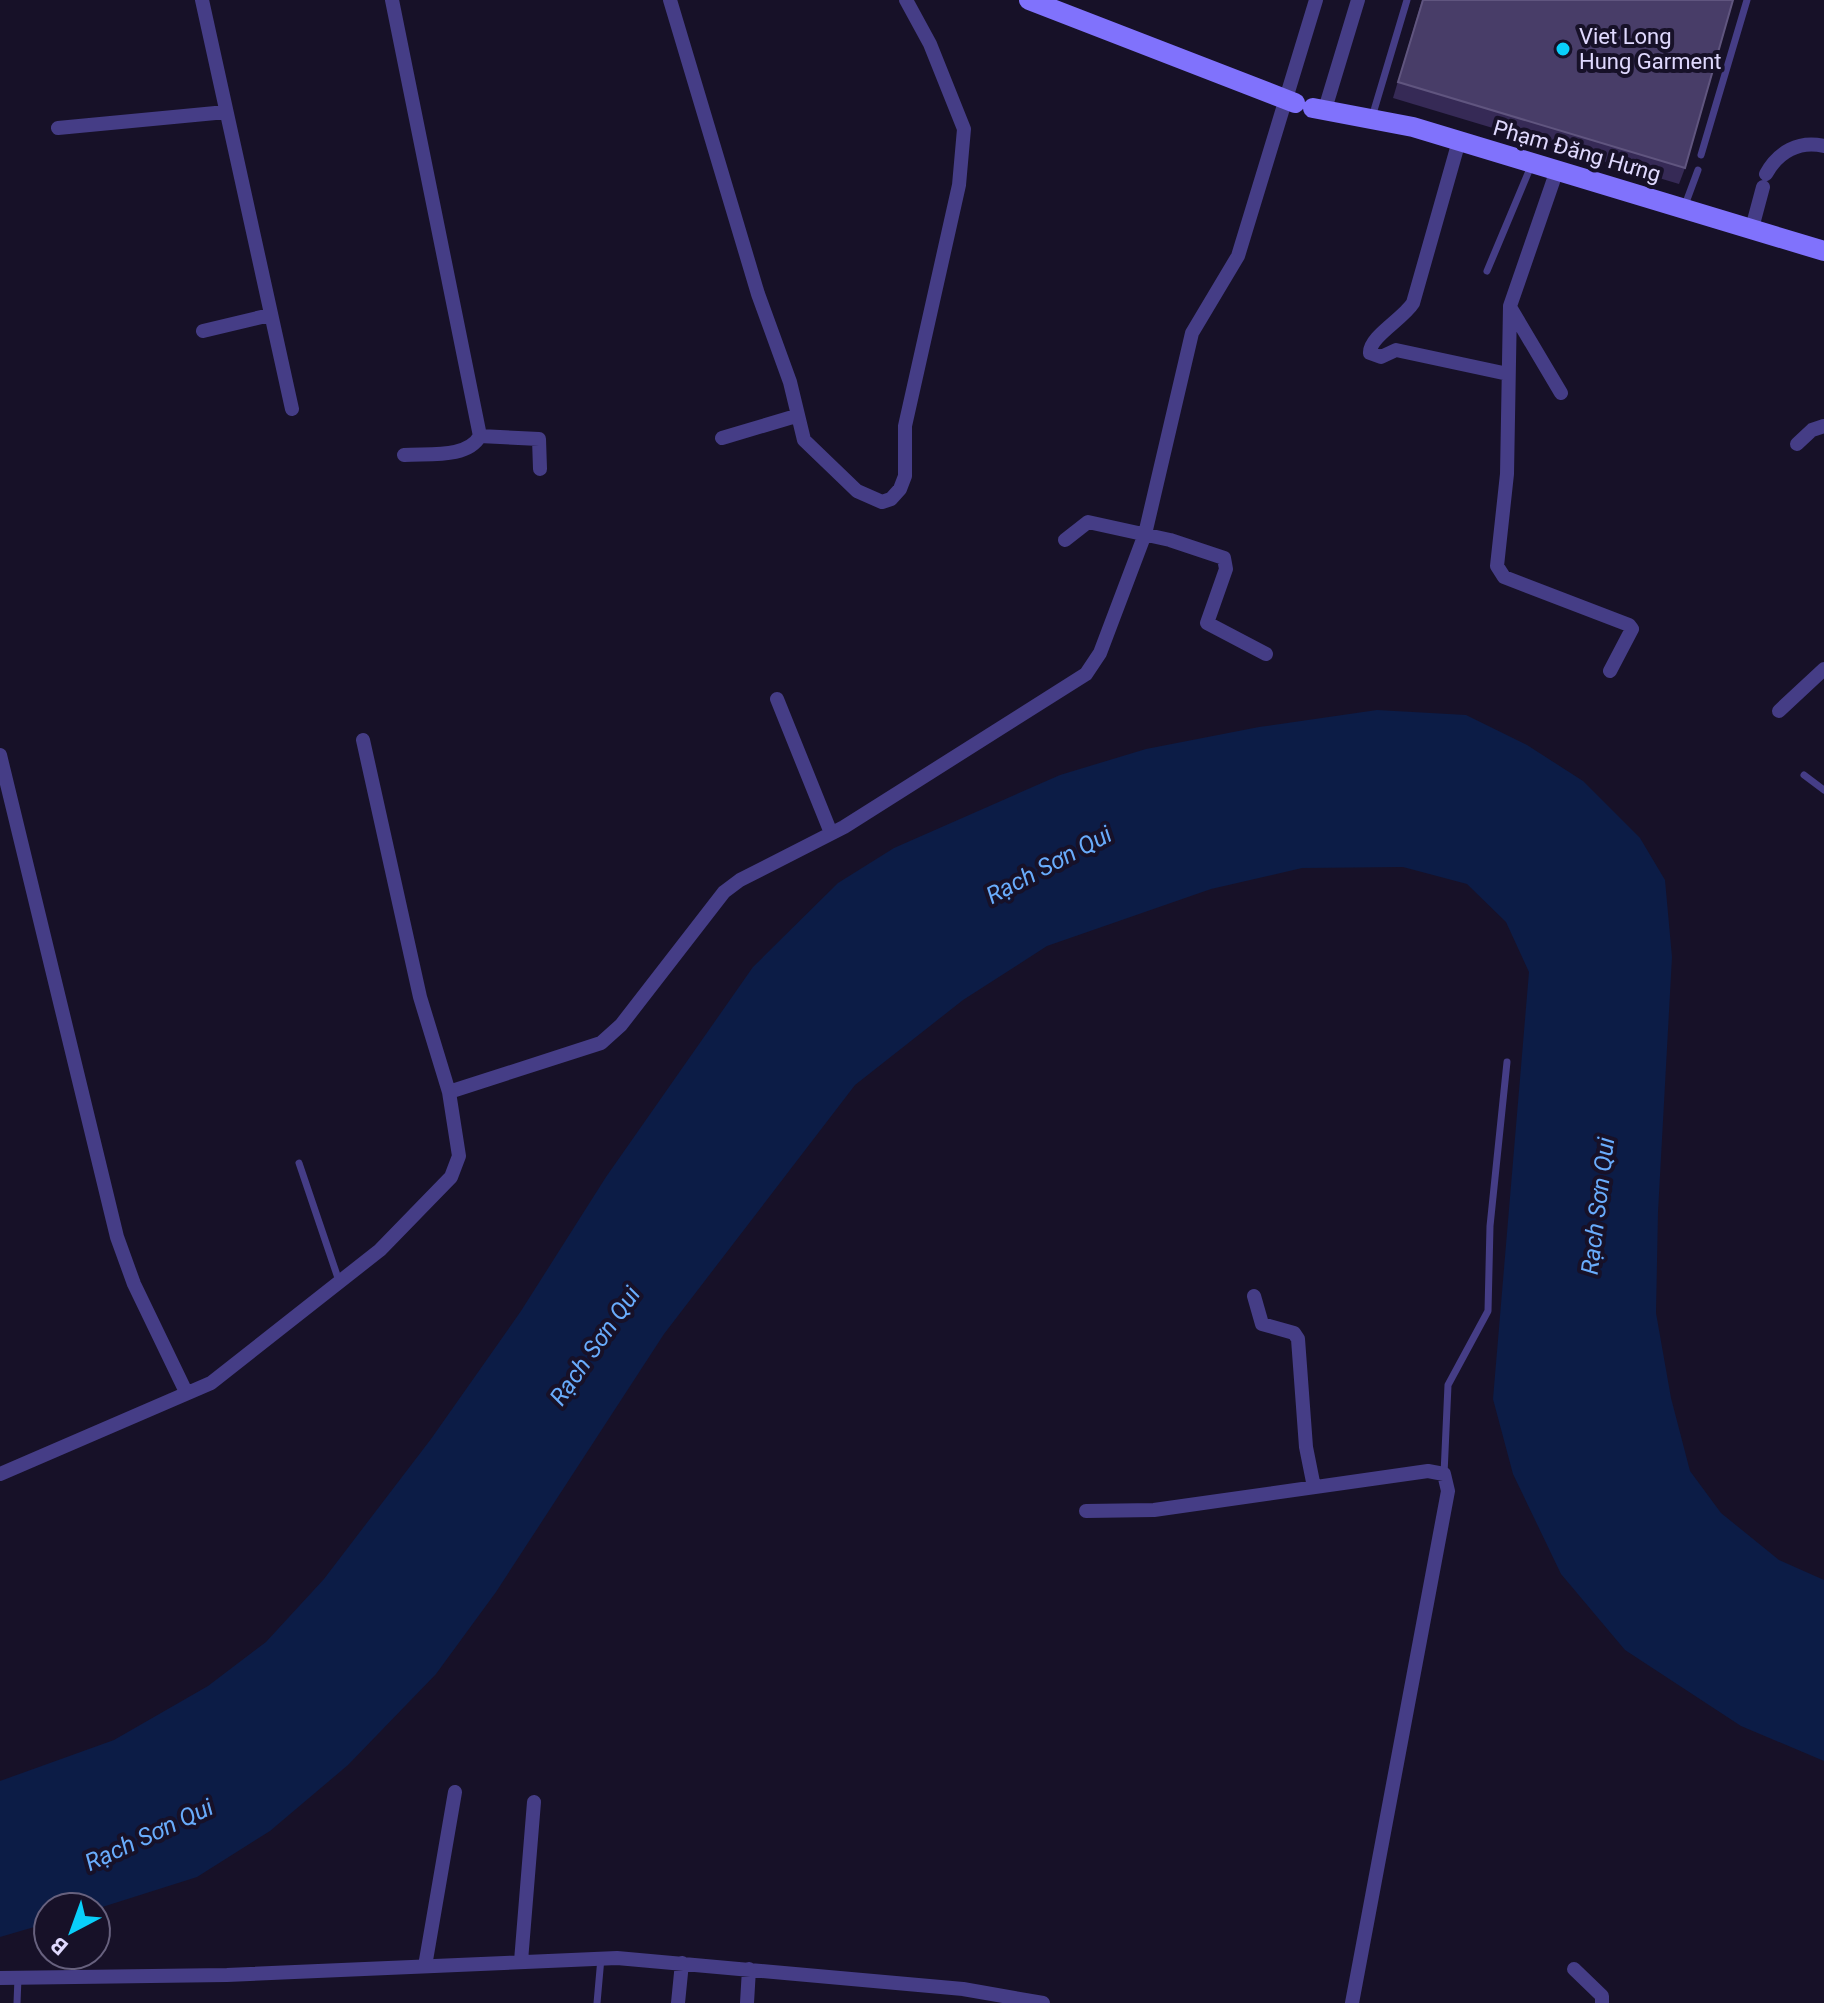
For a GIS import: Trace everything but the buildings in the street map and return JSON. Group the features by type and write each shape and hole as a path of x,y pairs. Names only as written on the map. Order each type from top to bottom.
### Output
{"street":[{"path":"202,0 292,409"},
{"path":"392,0 480,436 475,444 463,451 404,455"},
{"path":"670,0 758,294 790,382 804,440 868,499 882,502 891,499 900,489 905,476 905,426 959,185 964,129 930,44 906,0"},
{"name":"Phạm Đăng Hưng","path":"1029,0 1305,105 1459,141 1824,251"},
{"path":"1305,105 1316,0"},
{"path":"449,1092 601,1043 612,1036 724,892 740,880 831,833 1086,674 1100,653 1149,534 1192,333 1235,264 1305,105 1358,0"},
{"path":"58,128 226,112"},
{"path":"1459,141 1413,303 1404,318 1374,340 1370,353 1381,357 1396,350 1508,374"},
{"path":"1752,228 1764,181 1773,162 1785,152 1812,143 1824,146"},
{"path":"1557,170 1510,306 1507,474 1499,573 1629,625 1632,629 1610,671"},
{"path":"1510,306 1561,393"},
{"path":"203,331 270,315"},
{"path":"722,438 796,416"},
{"path":"1797,444 1812,430 1824,426"},
{"path":"480,436 539,439 540,469"},
{"path":"1065,540 1088,522 1149,534 1224,558 1226,569 1207,623 1266,654"},
{"path":"1779,711 1824,669"},
{"path":"777,699 831,833"},
{"path":"0,1474 101,1433 225,1375 380,1250 457,1168 449,1092 420,997 363,740"},
{"path":"0,755 117,1237 134,1284 186,1392"},
{"path":"1254,1296 1262,1324 1294,1333 1298,1339 1306,1447 1314,1487"},
{"path":"1086,1511 1154,1510 1428,1471 1444,1474 1448,1491 1352,2003"},
{"path":"425,1966 455,1792"},
{"path":"521,1961 534,1802"},
{"path":"0,1978 227,1975 601,1958 963,1989 1037,2002"},
{"path":"678,2003 682,1963"},
{"path":"747,2003 749,1969"},
{"path":"1574,1969 1602,1996 1602,2003"}],"lane":[{"path":"1372,119 1407,0"},
{"path":"1701,155 1747,0"},
{"path":"1487,271 1532,162"},
{"path":"1684,207 1698,170"},
{"path":"1804,775 1824,790"},
{"path":"1444,1474 1448,1385 1488,1311 1490,1226 1507,1062"},
{"path":"299,1163 339,1283"},
{"path":"597,2003 601,1958"},
{"path":"17,2003 18,1978"}],"water":[{"name":"Rạch Sơn Qui","path":"1377,710 1466,715 1527,745 1583,781 1640,838 1665,880 1672,957 1658,1212 1656,1313 1671,1398 1690,1471 1721,1513 1779,1560 1824,1580 1824,1761 1741,1726 1625,1650 1561,1574 1513,1474 1493,1399 1529,972 1506,922 1467,884 1403,867 1302,868 1211,889 1047,946 963,1000 855,1085 664,1334 496,1592 436,1674 348,1765 270,1831 197,1877 112,1904 112,1891 32,1891 32,1928 0,1937 0,1781 114,1740 208,1686 266,1642 324,1579 431,1439 521,1311 606,1177 753,967 838,883 894,848 1060,775 1146,749 1259,727"}],"place":[{"name":"Viet Long Hung Garment","path":"1563,49"}]}
